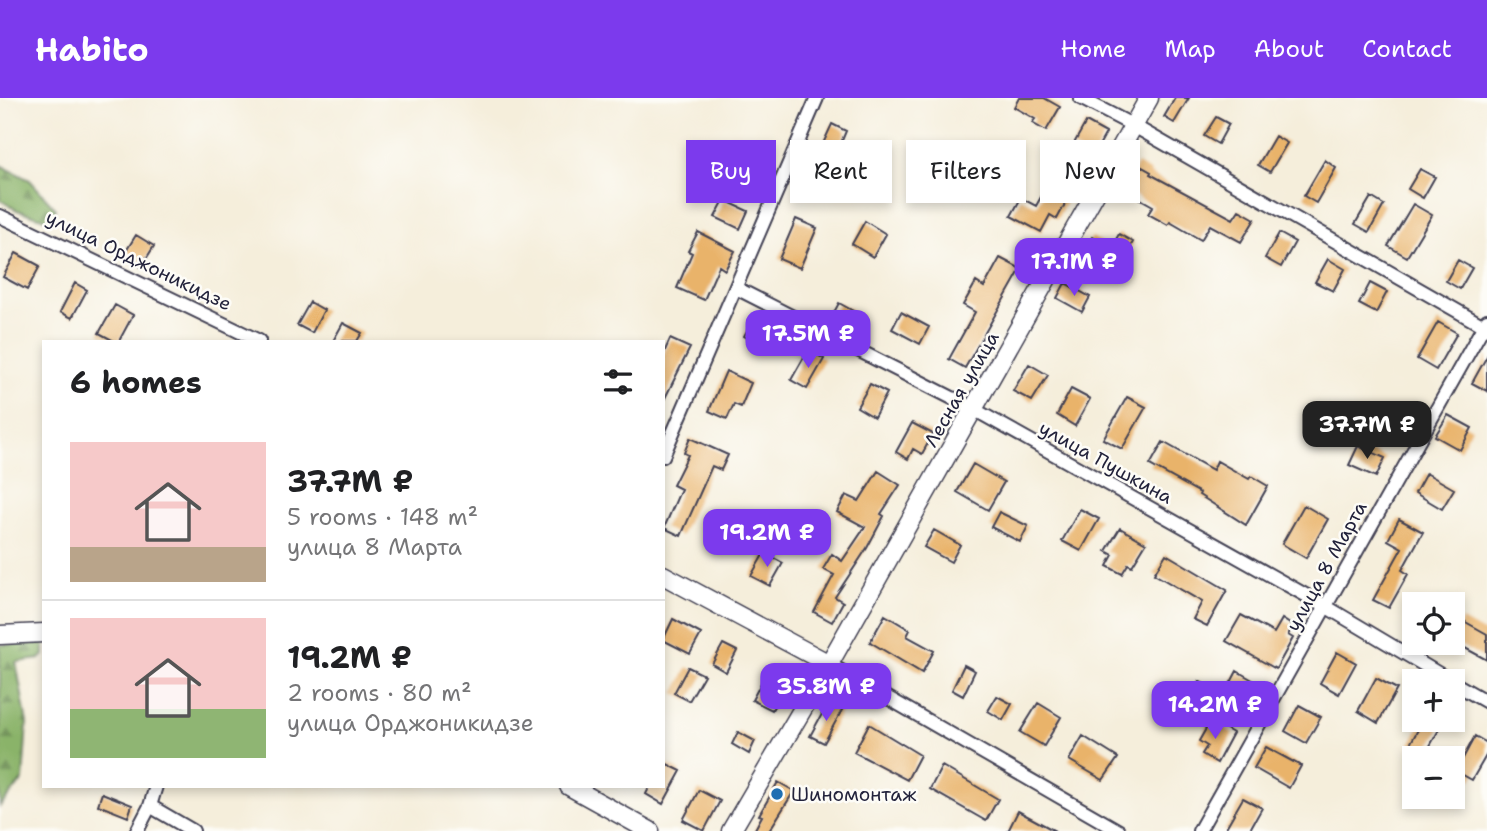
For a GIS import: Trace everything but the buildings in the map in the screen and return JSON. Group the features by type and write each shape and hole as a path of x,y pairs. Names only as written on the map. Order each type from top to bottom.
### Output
{"main road":[{"name":"Лесная улица","path":"731,831 829,664 1149,98"},
{"path":"665,576 829,664"},
{"path":"0,635 42,633"},
{"path":"573,788 650,831"}],"street":[{"path":"665,451 817,98"},
{"path":"1080,98 1486,325"},
{"name":"улица Орджоникидзе","path":"0,216 257,340"},
{"name":"улица Пушкина","path":"736,288 973,409 1325,606 1432,669"},
{"name":"улица 8 Марта","path":"1199,831 1486,325"},
{"path":"829,664 1119,831"},
{"name":"улица Пушкина","path":"1465,689 1487,702"},
{"path":"137,831 150,806 155,788"},
{"path":"150,806 193,831"}],"green space":[{"path":"0,165 30,180 56,209 49,220 17,210 0,200"},
{"path":"42,643 40,659 16,662 27,723 23,780 0,806 0,645"}],"place":[{"name":"Шиномонтаж","path":"777,794"}]}
